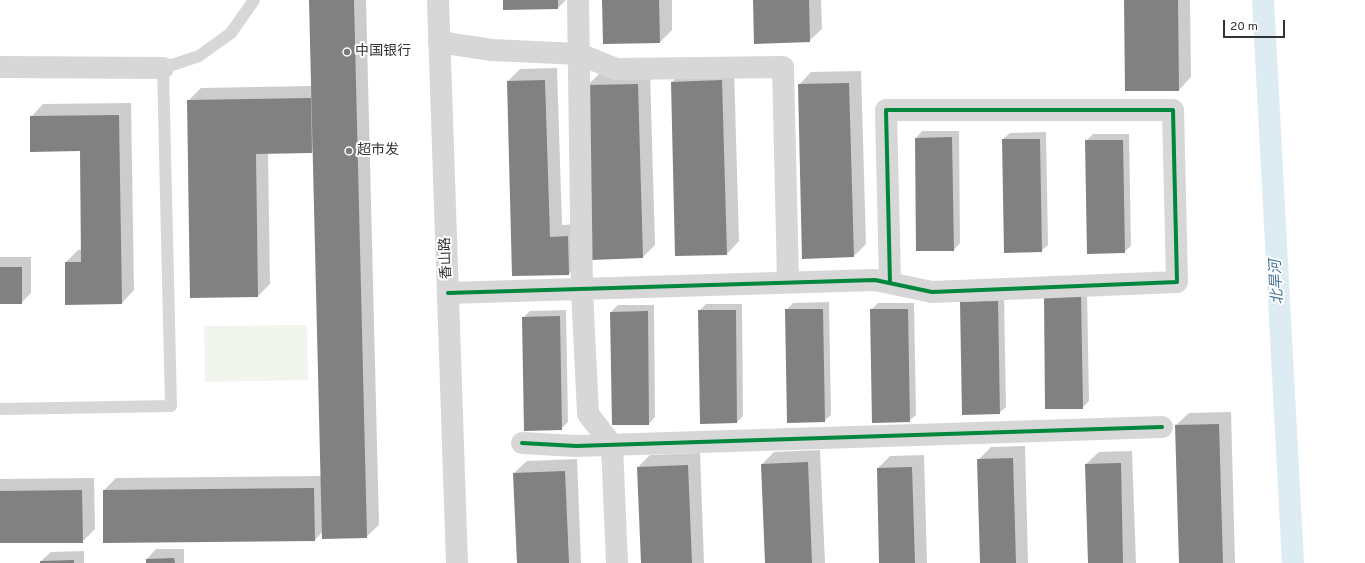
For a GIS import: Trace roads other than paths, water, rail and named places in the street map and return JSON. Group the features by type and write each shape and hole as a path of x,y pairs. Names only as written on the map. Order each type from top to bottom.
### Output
{"street":[{"name":"香山路","path":"438,0 457,563"},
{"path":"578,0 582,290 588,414 612,445 617,563"},
{"path":"439,42 492,50 579,54 616,69 783,67 788,282"},
{"path":"0,67 163,68"},
{"path":"448,293 875,280 932,292 1177,282 1173,110 886,110 890,283"},
{"path":"522,443 576,446 1162,427"}],"lane":[{"path":"0,409 171,406 163,68 199,56 231,33 254,0"}],"waterway":[{"name":"北旱河","path":"1263,0 1293,563"}],"place":[{"name":"中国银行","path":"347,52"},
{"name":"超市发","path":"349,151"}]}
